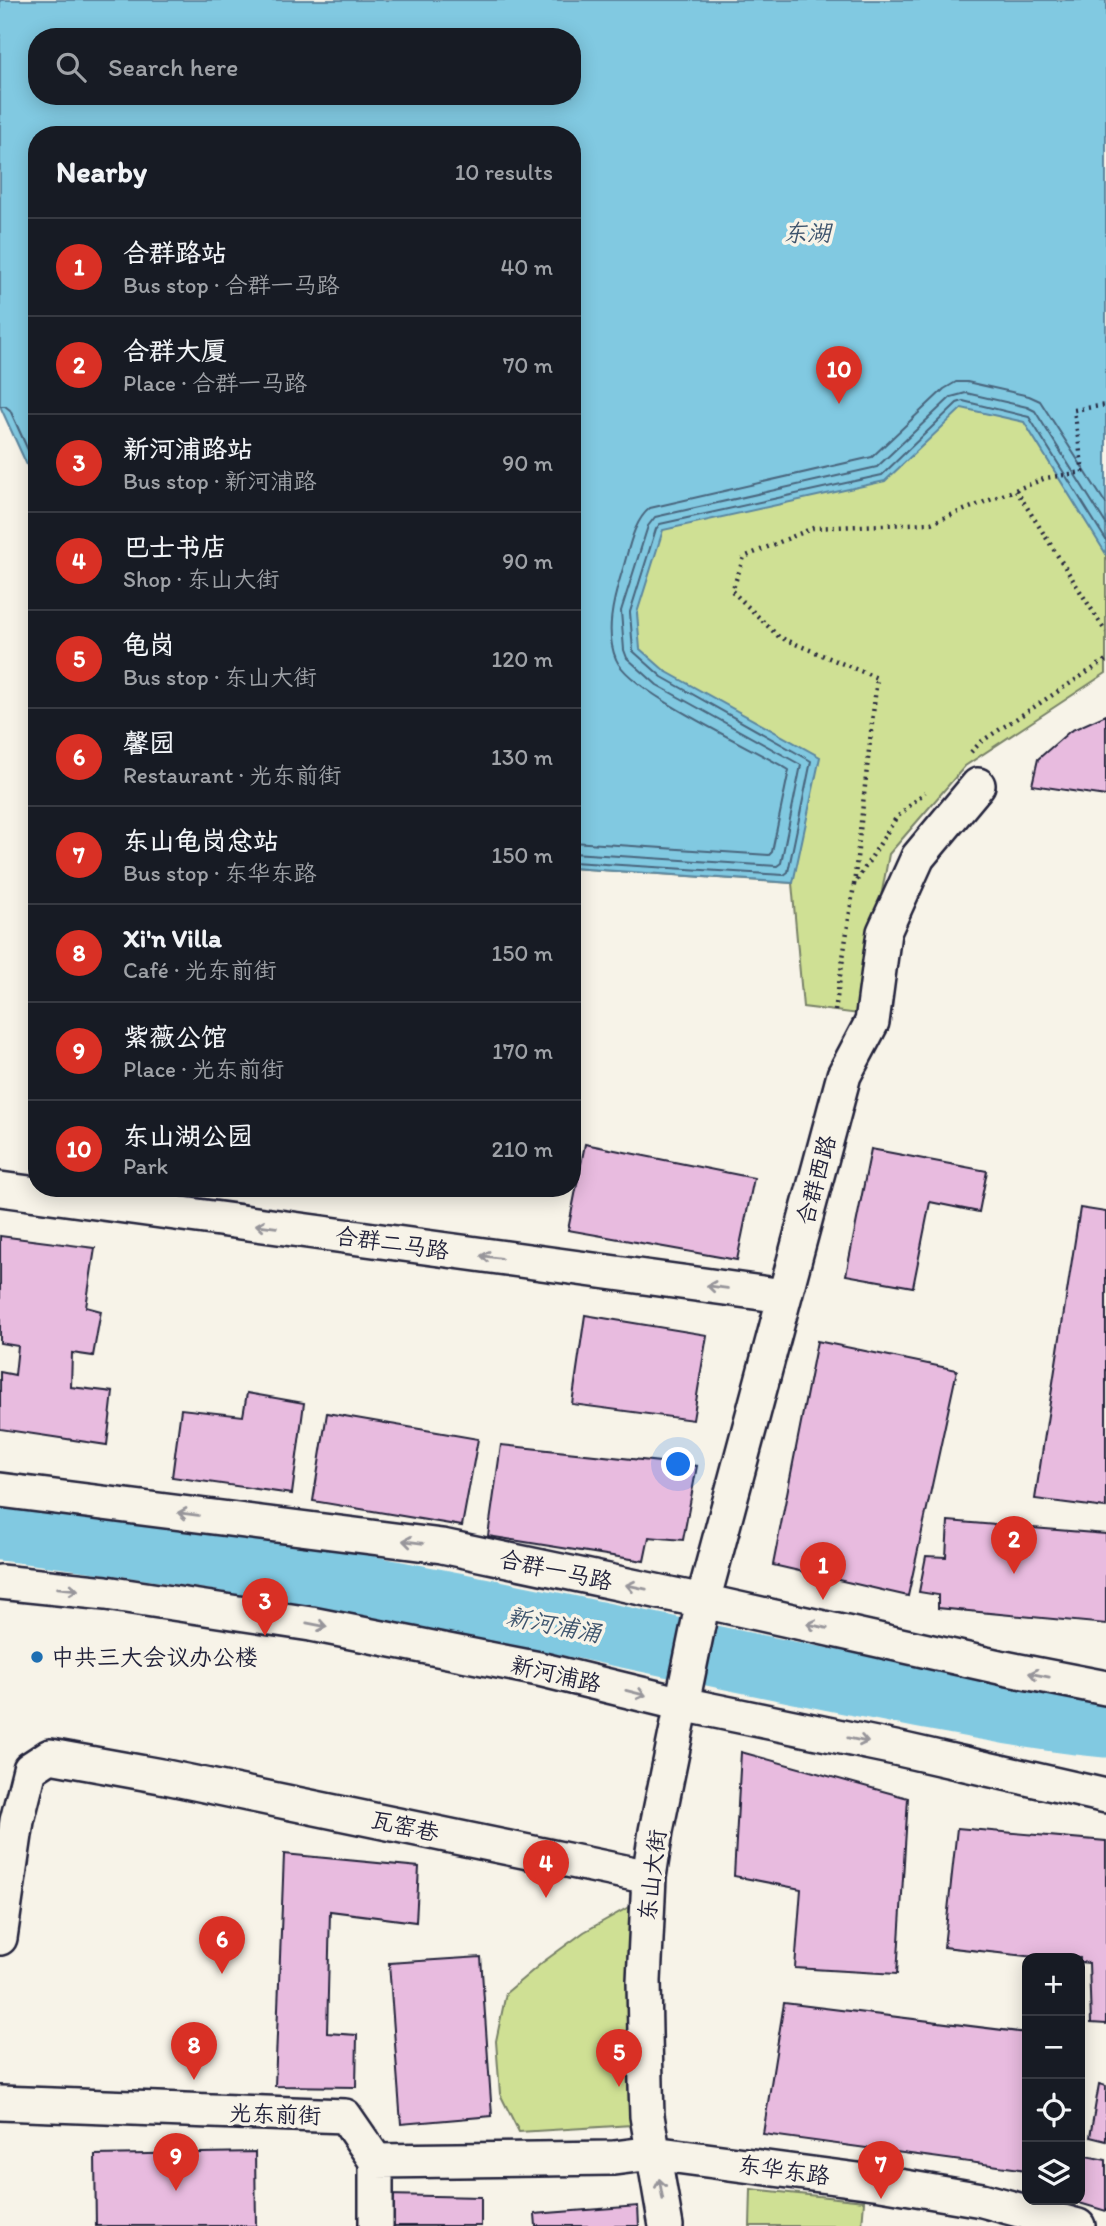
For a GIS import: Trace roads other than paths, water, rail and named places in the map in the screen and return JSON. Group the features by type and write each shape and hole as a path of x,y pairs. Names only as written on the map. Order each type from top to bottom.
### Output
{"street":[{"name":"合群西路","path":"701,1615 844,1075 872,1023 884,932 918,857 978,785"},
{"name":"合群二马路","path":"0,1189 28,1193"},
{"name":"合群二马路","path":"59,1197 785,1296"},
{"name":"合群一马路","path":"0,1490 442,1546 701,1615 1106,1688"},
{"name":"新河浦路","path":"0,1582 106,1593 311,1624 539,1669 685,1690 895,1748 1106,1796"},
{"name":"东山大街","path":"666,2226 647,2116 644,2046 645,1941 649,1877 701,1615"},
{"name":"瓦窑巷","path":"0,1938 8,1820 30,1769 50,1756 161,1776 649,1877"},
{"name":"光东前街","path":"0,2103 345,2116 376,2161"},
{"path":"376,2226 376,2161 614,2158 653,2153"},
{"name":"东华东路","path":"653,2153 881,2183 982,2200 1078,2226"}],"water":[{"name":"东湖","path":"0,0 1106,0 1106,554 1024,422 962,408 885,481 663,530 637,613 640,649 665,671 820,757 793,883 581,869 581,126 28,126 28,467 0,406"}],"waterway":[{"name":"新河浦涌","path":"0,1530 249,1565 497,1611 922,1698 1037,1719 1106,1727"}],"place":[{"name":"东山湖公园","path":"839,404"},
{"name":"合群大厦","path":"1014,1574"},
{"name":"合群路站","path":"823,1600"},
{"name":"新河浦路站","path":"265,1636"},
{"name":"中共三大会议办公楼","path":"37,1657"},
{"name":"巴士书店","path":"546,1898"},
{"name":"馨园","path":"222,1974"},
{"name":"Xi'n Villa","path":"194,2080"},
{"name":"龟岗","path":"619,2087"},
{"name":"紫薇公馆","path":"176,2191"},
{"name":"东山龟岗总站","path":"881,2199"}]}
